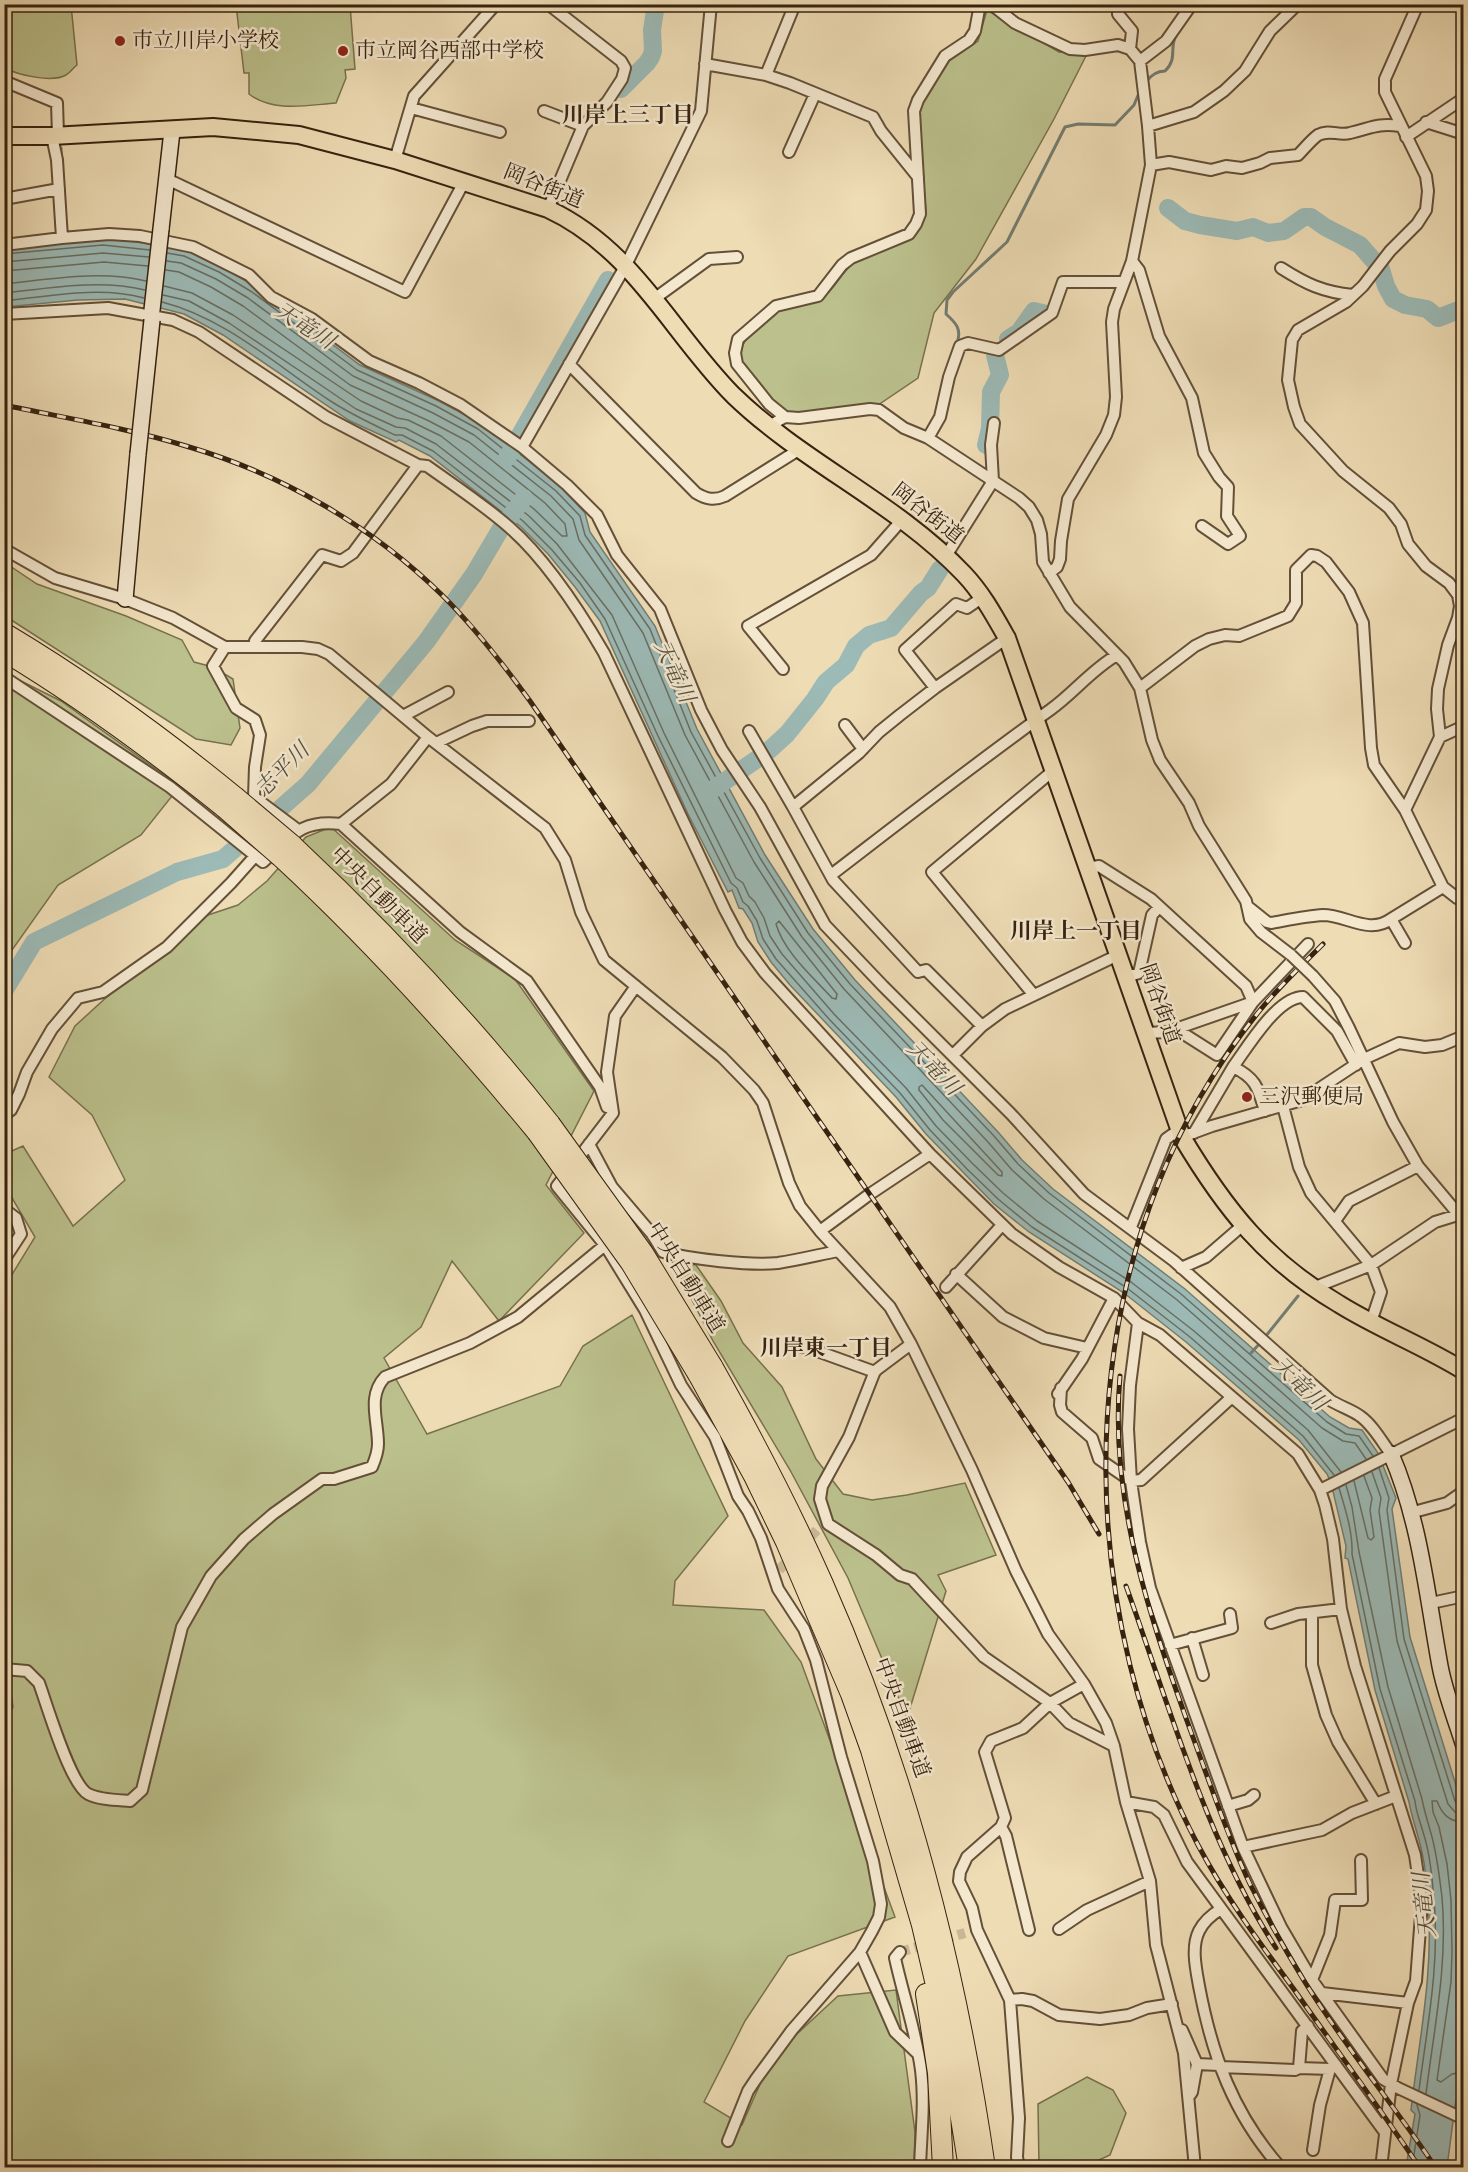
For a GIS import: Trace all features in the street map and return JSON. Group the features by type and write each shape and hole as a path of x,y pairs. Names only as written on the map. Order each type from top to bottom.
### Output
{"highway":[{"name":"中央自動車道","path":"4,633 141,723 290,844 382,954 544,1128 642,1253 705,1370 815,1608 851,1694 907,1867 947,2032 969,2168"},
{"name":"中央自動車道","path":"4,651 132,735 238,800"},
{"name":"中央自動車道","path":"705,1370 769,1471 823,1584 886,1745 904,1800 950,1973 986,2168"},
{"path":"769,1471 799,1522 827,1578 873,1688 911,1798 957,1971 994,2168"},
{"path":"815,1608 881,1812 914,1938 938,2073 944,2168"}],"main road":[{"name":"岡谷街道","path":"4,136 55,136 213,127 299,135 395,160 548,209 570,219 591,233 626,265 733,394 800,449 901,520 946,556 984,597 1007,638 1146,1033 1185,1133 1224,1202 1269,1253 1313,1288 1371,1322 1464,1371"}],"street":[{"path":"395,160 414,96 496,4"},
{"path":"548,4 621,61 625,68 622,79 607,102 583,126 548,209"},
{"path":"522,447 626,265 701,111 711,4"},
{"path":"766,75 795,4"},
{"path":"980,4 975,31 969,40 945,56 918,100 914,111 920,214 909,234 851,258 842,265 818,296 776,306 738,339 735,353 738,364 769,404 785,417 799,418 870,409 879,410 904,428 928,438 1019,498 1033,514 1041,534 1043,562 1070,607 1117,655 1140,688 1152,740 1160,760 1189,803 1199,826 1246,901 1250,919 1261,932 1291,955 1313,976 1335,1001 1360,1062 1418,1166 1462,1216 1435,1222 1371,1265 1313,1288"},
{"path":"991,4 1015,23 1070,49 1085,50 1118,45 1130,49 1140,61 1148,126 1151,165 1132,261 1114,309 1112,322 1116,397 1114,415 1106,435 1068,499 1060,559 1057,567 1049,573"},
{"path":"1121,4 1118,14 1132,30 1130,49"},
{"path":"1140,61 1166,41 1192,4"},
{"path":"1148,126 1194,112 1224,90 1245,71 1270,31 1298,4"},
{"path":"1405,810 1440,737 1437,710 1438,689 1448,645 1458,618 1460,606 1458,595 1449,583 1426,566 1408,544 1401,524 1389,508 1342,471 1300,424 1293,407 1288,380 1292,340 1298,330 1346,302 1417,224 1426,210 1428,190 1426,176 1385,92 1385,79 1418,4"},
{"path":"705,64 766,75 873,117 881,132 918,178"},
{"path":"4,81 57,103 55,136 62,238"},
{"path":"789,152 815,94"},
{"path":"1406,137 1464,98"},
{"path":"411,108 500,132"},
{"path":"544,111 583,126"},
{"path":"1426,122 1464,134"},
{"path":"1151,165 1169,162 1211,170 1226,166 1242,168 1270,158 1298,155 1317,136 1328,132 1348,134 1384,124 1400,126"},
{"path":"125,599 172,130"},
{"path":"167,179 405,292 464,182"},
{"path":"4,199 59,189"},
{"path":"4,245 109,234 140,236 193,247 249,275 271,297 312,319 369,361 461,405 522,447 597,514 617,555 660,609 701,710 716,740 759,807 825,925 953,1055 1084,1194 1131,1227 1181,1268 1330,1400 1344,1410 1359,1415 1370,1426 1399,1473 1431,1604 1441,1668 1464,1746"},
{"path":"654,299 709,259 737,257"},
{"path":"1132,261 1139,270 1159,336 1192,398 1204,453 1228,487 1227,516 1240,536 1228,544 1202,526"},
{"path":"1281,268 1310,286 1333,293 1353,295"},
{"path":"928,438 940,417 949,377 960,346 968,343 999,350 1052,313 1063,282 1124,282"},
{"path":"4,314 108,308 174,320 200,332 326,417 418,465 427,466 506,524 528,545 587,623 604,653 686,829 742,942 765,973 930,1154 1011,1234 1059,1267 1114,1298 1138,1323 1160,1335 1298,1454 1323,1488 1333,1539 1341,1609 1355,1666 1415,1855 1422,1902 1416,1981 1408,2003 1395,2086 1384,2131 1381,2168"},
{"path":"569,364 704,498 712,500 725,496 800,449"},
{"path":"770,426 785,417"},
{"path":"946,556 993,481 991,446 994,423"},
{"path":"255,647 255,641 322,555 341,561 352,554 418,465"},
{"path":"783,669 748,626 864,560 901,520"},
{"path":"4,549 55,578 125,599 173,618 225,647 302,647 318,649 329,654 432,740 545,828 565,860 581,912 604,960 722,1057 764,1103 770,1128 800,1206 890,1307 911,1344 972,1470 1048,1634 1084,1684 1106,1723 1114,1746 1126,1802 1150,1881 1156,1945 1184,2053 1195,2168"},
{"path":"1140,688 1195,646 1209,639 1225,635 1239,636 1288,616 1296,603 1296,570 1311,555 1317,556 1326,562 1349,592 1363,623 1374,765 1405,810 1443,887 1457,898 1464,900"},
{"path":"935,688 905,650 956,604 967,608 984,597"},
{"path":"793,807 863,749 879,732 935,688 1007,638"},
{"path":"225,647 213,666 236,708 255,720 260,735 255,767 226,830"},
{"path":"831,875 985,756 1066,698 1103,663 1117,655"},
{"path":"4,677 170,787 263,862 290,844 309,824 323,822 341,824 460,932 527,981 600,1087 607,1105 607,1122"},
{"path":"403,716 448,692"},
{"path":"341,824 391,784 432,740 488,721 529,721"},
{"path":"1440,737 1462,724"},
{"path":"845,725 863,749"},
{"path":"749,731 833,880 918,972 926,970 982,1026"},
{"path":"1033,994 932,872 1054,770"},
{"path":"238,800 290,844"},
{"path":"4,1115 10,1110 19,1094 27,1072 52,1029 78,998 103,992 167,947 255,856"},
{"path":"1087,868 1100,866 1159,907 1246,986 1253,1002"},
{"path":"1247,906 1271,923 1326,915 1353,923 1377,925 1384,924 1443,887"},
{"path":"1126,977 1139,973 1152,915 1159,907"},
{"path":"1391,919 1405,943"},
{"path":"1176,1029 1217,1055 1253,1002 1308,944"},
{"path":"953,1055 982,1026 1005,1009 1118,955"},
{"path":"636,986 615,1016 607,1072 613,1113 557,1186 605,1245 645,1310 681,1385 715,1437 738,1496 761,1538 775,1572 778,1589 804,1629 816,1660 841,1757 873,1861 881,1904 879,1917 860,1952 798,2022 756,2079 744,2101 729,2141"},
{"path":"1185,1133 1273,1013 1296,997 1303,997 1337,1031 1360,1062"},
{"path":"1146,1033 1167,1032 1253,1002"},
{"path":"1131,1227 1166,1139 1302,1100 1360,1062 1399,1043 1425,1047 1442,1045 1464,1036"},
{"path":"1233,1067 1246,1073 1257,1085 1265,1111"},
{"path":"1283,1106 1299,1167 1311,1193 1371,1265 1381,1292 1371,1322"},
{"path":"588,1144 612,1187 652,1234 663,1252 679,1256 760,1264 779,1263 838,1251"},
{"path":"820,1231 930,1154"},
{"path":"1335,1221 1349,1201 1418,1166"},
{"path":"4,1209 16,1218 21,1234 4,1260"},
{"path":"946,1287 1002,1225"},
{"path":"1181,1268 1206,1257 1243,1225"},
{"path":"4,1669 27,1671 39,1683 74,1777 87,1793 114,1800 130,1801 142,1790 182,1627 211,1576 244,1539 273,1514 322,1479 334,1479 372,1467 378,1447 374,1402 377,1386 385,1377 470,1343 518,1317 605,1245"},
{"path":"956,1274 1003,1317 1044,1338 1087,1348"},
{"path":"1114,1298 1087,1348 1059,1391 1062,1413 1092,1438 1099,1459 1131,1481 1142,1480 1232,1397"},
{"path":"1138,1323 1130,1385 1128,1429 1131,1481 1140,1542 1150,1588 1244,1846 1281,1927 1312,1980 1383,2079 1464,2119"},
{"path":"911,1344 875,1372 849,1437 822,1486 820,1499 823,1527 876,1555 900,1575 912,1579 984,1657 1050,1703 1069,1723 1114,1746"},
{"path":"802,1347 875,1372"},
{"path":"1323,1488 1464,1418"},
{"path":"1410,1513 1447,1503 1464,1491"},
{"path":"1431,1604 1464,1596"},
{"path":"1271,1623 1298,1614 1341,1609"},
{"path":"1312,1613 1312,1665 1326,1715 1338,1742 1376,1804"},
{"path":"1170,1645 1232,1628 1230,1614"},
{"path":"1192,1638 1203,1675"},
{"path":"1019,2168 1017,2157 1019,2118 1010,2000 977,1930 972,1908 959,1881 960,1872 967,1857 1001,1827 1005,1818 985,1752 991,1741 1023,1728 1050,1703 1084,1684"},
{"path":"1228,1806 1248,1800 1254,1795"},
{"path":"1244,1846 1322,1830 1352,1813 1396,1796"},
{"path":"1126,1802 1154,1807 1164,1815 1187,1862 1308,2026 1333,2067 1384,2131"},
{"path":"1001,1827 1006,1836 1029,1930"},
{"path":"1312,1980 1330,1935 1335,1900 1362,1900 1360,1860"},
{"path":"1059,1929 1087,1910 1150,1881"},
{"path":"1221,1909 1206,1919 1198,1933 1195,1949 1207,2026 1226,2084 1256,2136 1281,2168"},
{"path":"965,1933 977,1930"},
{"path":"860,1952 895,2031 918,2054"},
{"path":"900,1952 895,1958 914,2028 923,2090 920,2168"},
{"path":"1322,1993 1408,2003"},
{"path":"1010,2000 1033,2001 1059,2015 1100,2019 1129,2015 1148,2008 1172,2004"},
{"path":"1177,2026 1184,2031 1197,2064 1192,2092 1188,2098"},
{"path":"1299,2068 1302,2031 1308,2026"},
{"path":"1197,2064 1295,2070 1333,2067"},
{"path":"1312,2150 1320,2104 1333,2067"}],"green space":[{"path":"5,4 71,5 77,65 66,75 52,78 26,75 5,68"},
{"path":"236,5 350,5 355,69 345,70 346,78 336,103 280,106 258,100 249,94 249,73 244,73"},
{"path":"987,10 1059,52 1087,54 1054,119 976,259 934,313 918,378 878,405 791,413 767,396 751,378 742,359 743,345 757,326 776,311 821,299 855,262 913,238 922,225 926,211 918,116 924,99 948,62 978,41"},
{"path":"4,562 37,584 126,616 182,640 194,662 213,667 233,679 240,728 231,745 196,739 5,616"},
{"path":"5,673 61,701 180,786 141,835 58,885 5,960"},
{"path":"331,827 455,940 515,979 594,1091 546,1185 584,1233 499,1321 452,1261 421,1327 384,1358 427,1434 560,1386 583,1346 632,1315 728,1516 675,1581 673,1605 764,1610 801,1662 895,1917 788,1956 745,2021 704,2102 742,2125 772,2057 838,1996 896,1990 915,2132 914,2167 5,2167 4,1720 13,1707 4,1645 5,1286 35,1237 5,1186 5,1154 23,1146 73,1226 125,1180 92,1115 49,1077 75,1026 190,921 238,905 267,881 306,837"},
{"path":"673,1263 696,1265 721,1301 743,1343 782,1387 816,1459 843,1494 872,1500 965,1483 996,1555 938,1575 946,1591 907,1718 848,1578 790,1470 713,1341"},
{"path":"1087,2077 1113,2090 1126,2113 1110,2155 1084,2167 1039,2167 1038,2104"}],"water":[{"name":"天竜川","path":"103,239 124,240 185,250 222,267 256,287 360,365 439,401 482,424 560,486 585,513 590,532 655,626 697,729 765,855 813,929 855,980 1022,1160 1053,1189 1185,1289 1330,1417 1349,1428 1362,1430 1378,1453 1396,1498 1392,1509 1410,1637 1463,1808 1464,2094 1460,2094 1456,2099 1447,2167 1406,2167 1415,2114 1411,2110 1425,2006 1429,1953 1428,1892 1422,1850 1375,1690 1348,1559 1345,1558 1346,1546 1327,1474 1299,1440 1186,1342 1124,1293 1029,1232 994,1204 926,1134 896,1097 790,985 758,942 752,923 743,909 739,908 732,890 728,892 688,814 600,621 548,554 520,526 430,456 399,440 396,442 350,421 223,335 184,314 125,299 78,300 5,307 5,248"}],"waterway":[{"path":"621,89 651,57 656,4"},
{"path":"1146,82 1154,74 1165,71 1169,67 1176,36"},
{"path":"957,343 958,330 946,314 947,300 1007,242 1065,127 1078,124 1115,125 1134,105 1139,93"},
{"path":"61,148 61,158"},
{"path":"1168,208 1185,221 1200,225 1237,231 1253,227 1268,233 1284,231 1304,217 1311,217 1360,245 1381,269 1393,299 1405,305 1427,309 1438,318 1464,308"},
{"path":"507,458 608,280"},
{"path":"1008,339 1019,332 1034,311 1046,314"},
{"path":"986,445 990,428 991,392 1000,375 995,355"},
{"name":"志平川","path":"4,991 34,942 177,872 223,859 308,784 426,642 474,574 500,530 524,498"},
{"path":"706,794 766,753 787,734 826,682 846,665 856,646 869,635 891,628 928,588 940,569"},
{"path":"1265,1337 1298,1296"},
{"path":"1251,1353 1261,1342"}],"tunnel":[{"path":"779,1570 818,1529"},
{"path":"900,1952 965,1933"}],"railway":[{"path":"4,405 164,440 257,471 291,487 356,525 416,571 455,608 510,673 530,701 1068,1482 1099,1534"},
{"path":"1323,944 1268,1000 1228,1053 1199,1099 1157,1186 1128,1278 1111,1374 1106,1472 1112,1569 1130,1665 1159,1758 1198,1845 1243,1918 1420,2168"},
{"path":"1120,1376 1118,1422 1121,1468 1136,1558 1161,1646 1234,1847 1262,1908 1303,1979 1436,2168"},
{"path":"1126,1586 1209,1818 1251,1906 1276,1948"}],"place":[{"name":"市立川岸小学校","path":"120,41"},
{"name":"市立岡谷西部中学校","path":"343,51"},
{"name":"三沢郵便局","path":"1247,1097"}],"district":[{"name":"川岸上三丁目","path":"628,116"},
{"name":"川岸上一丁目","path":"1076,932"},
{"name":"川岸東一丁目","path":"826,1349"}]}
